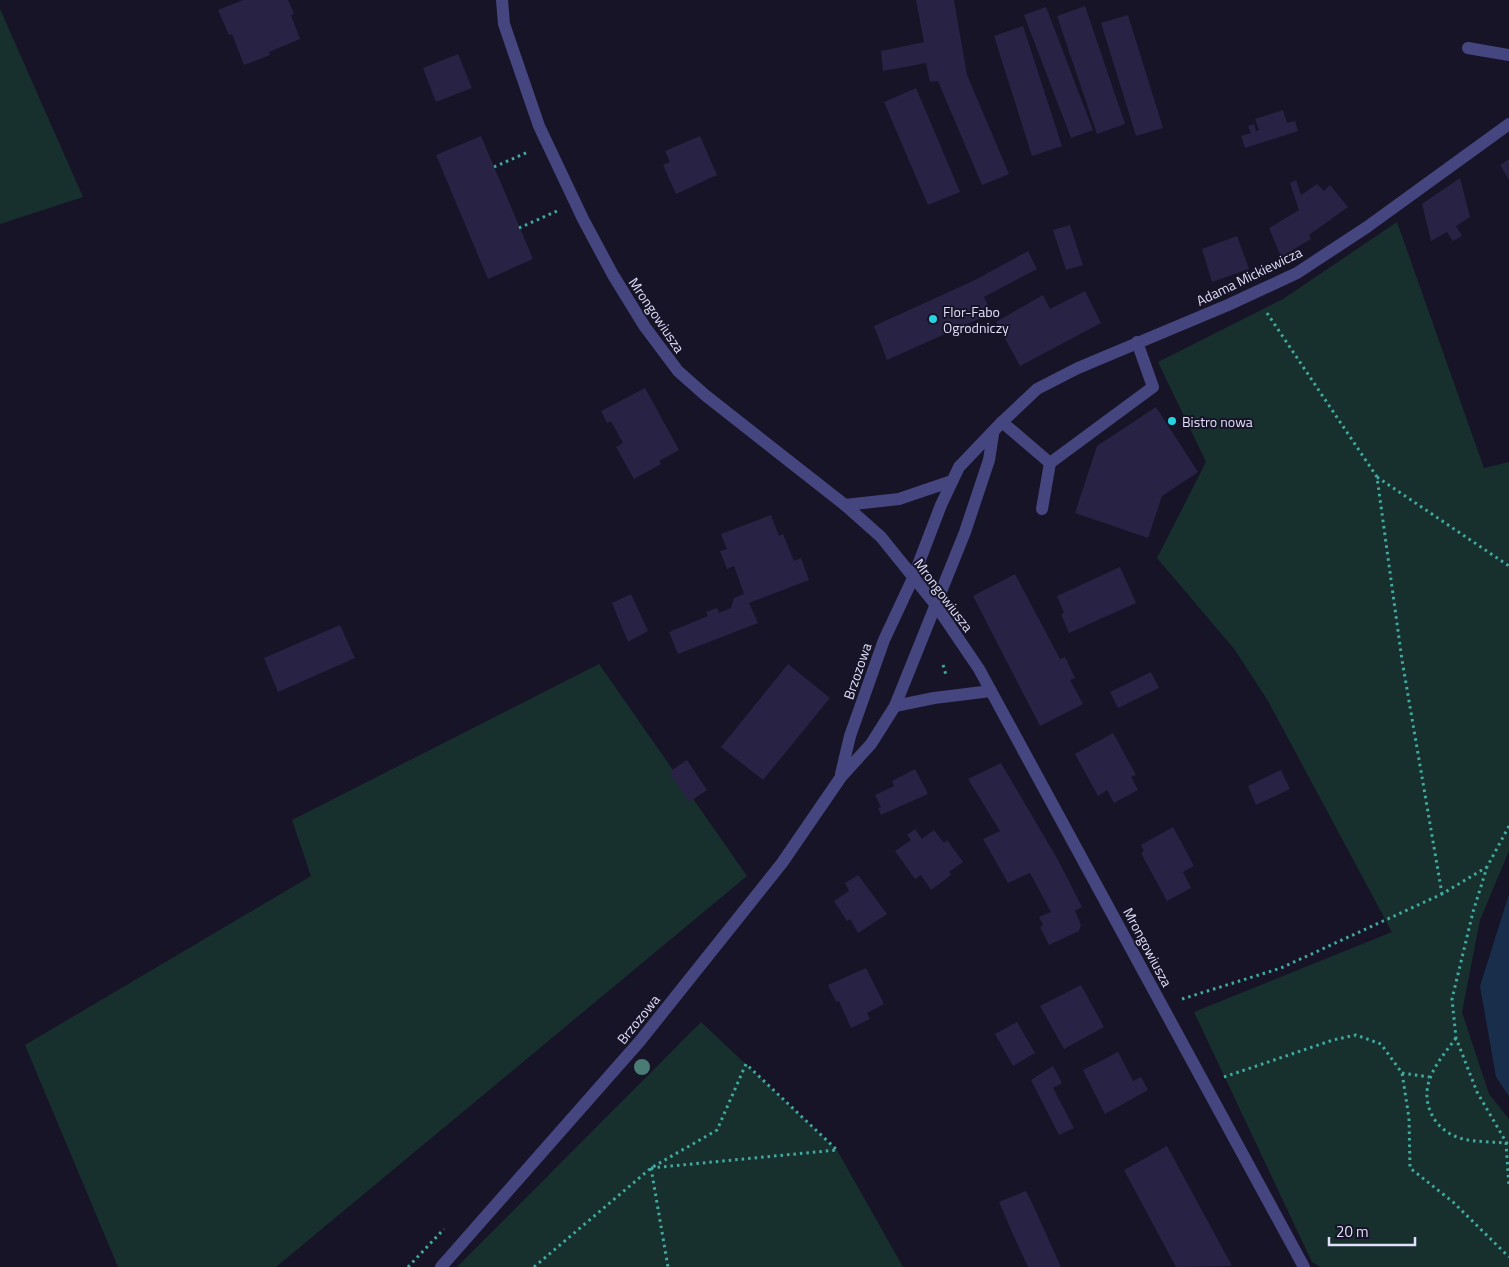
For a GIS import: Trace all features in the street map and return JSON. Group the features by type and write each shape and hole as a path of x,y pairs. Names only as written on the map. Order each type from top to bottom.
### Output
{"street":[{"name":"Mrongowiusza","path":"502,0 504,24 539,126 583,219 613,275 645,327 678,371 698,389 845,505 882,537 935,604 966,648 1304,1267"},
{"path":"1468,48 1509,55"},
{"name":"Adama Mickiewicza","path":"913,578 952,481 969,456 1037,389 1137,342 1228,305 1297,273 1367,228 1509,124"},
{"path":"1042,509 1050,462 1153,387 1137,342"},
{"path":"1002,422 1050,462"},
{"name":"Adama Mickiewicza","path":"935,604 977,496 989,460 993,434"},
{"path":"845,505 899,499 952,481"},
{"name":"Brzozowa","path":"841,777 850,736 884,640 913,578"},
{"name":"Brzozowa","path":"441,1267 640,1041 782,863 841,777 871,744 895,706 935,604"},
{"path":"895,706 934,698 991,691"}],"path":[{"path":"494,167 528,152"},
{"path":"520,228 557,211"},
{"path":"1267,312 1377,477 1509,566"},
{"path":"1377,477 1402,660 1442,894"},
{"path":"1509,826 1487,867 1472,912 1452,999 1456,1038 1477,1092 1509,1147"},
{"path":"1178,1000 1281,968 1442,894 1487,867"},
{"path":"1222,1078 1333,1040 1356,1035 1381,1044 1402,1073 1409,1118 1410,1168 1453,1202 1509,1257"},
{"path":"1456,1038 1429,1078 1425,1096 1428,1109 1436,1123 1447,1132 1463,1139 1506,1143"},
{"path":"534,1267 651,1168 717,1130 746,1064 837,1150 651,1168"},
{"path":"1402,1073 1429,1078"},
{"path":"1506,1143 1509,1187"},
{"path":"651,1168 668,1267"}],"green space":[{"path":"0,9 83,197 0,224"},
{"path":"1397,222 1484,468 1509,462 1509,851 1480,920 1462,1012 1489,1094 1509,1119 1509,1267 1320,1267 1312,1262 1194,1012 1392,932 1268,701 1235,650 1157,558 1206,462 1158,362 1283,299"},
{"path":"599,664 747,876 276,1267 118,1267 25,1045 311,876 292,820"},
{"path":"701,1022 837,1150 903,1267 457,1267"}],"water":[{"path":"1509,894 1509,1096 1496,1077 1480,986"}],"building":[{"path":"243,0 288,0 294,14 291,15 300,39 269,52 270,55 244,65 232,34 229,35 218,10"},
{"path":"916,0 954,0 967,75 1009,174 982,185 938,81 930,82 926,63 883,71 881,51 924,42"},
{"path":"1085,6 1125,124 1097,134 1057,16"},
{"path":"1046,7 1093,130 1071,138 1024,15"},
{"path":"1128,15 1163,128 1136,136 1101,23"},
{"path":"1023,26 1062,146 1032,156 994,36"},
{"path":"458,54 472,88 436,102 423,68"},
{"path":"916,88 960,192 928,205 884,102"},
{"path":"1283,110 1287,123 1295,121 1298,131 1245,148 1241,136 1251,133 1248,126 1254,124 1256,131 1259,130 1255,119"},
{"path":"481,136 533,259 488,279 436,155"},
{"path":"700,136 717,175 676,194 663,165 670,162 665,151"},
{"path":"1509,159 1509,180 1500,165"},
{"path":"1460,178 1470,217 1456,226 1462,236 1453,241 1447,232 1431,241 1422,204"},
{"path":"1296,180 1301,195 1317,184 1324,191 1330,185 1348,207 1309,235 1311,239 1281,257 1269,228 1299,210 1290,183"},
{"path":"1070,225 1083,265 1066,270 1053,230"},
{"path":"1237,236 1249,269 1212,282 1202,249"},
{"name":"Flor-Fabo Ogrodniczy","path":"1028,251 1037,269 984,297 992,313 887,360 874,326 975,280"},
{"path":"1085,291 1101,323 1020,366 996,322 1043,295 1050,309"},
{"path":"645,388 679,450 659,461 661,464 634,479 616,447 623,443 611,421 607,423 601,411"},
{"path":"1156,407 1198,472 1162,496 1148,538 1075,513 1097,446"},
{"path":"771,515 779,536 783,534 794,561 801,558 809,580 749,603 758,623 678,654 669,632 708,616 706,612 717,608 719,613 731,608 734,598 744,594 734,566 727,569 720,551 727,549 721,534"},
{"path":"1120,567 1136,603 1069,633 1061,614 1064,613 1057,596"},
{"path":"1015,574 1060,659 1065,657 1075,678 1070,680 1083,704 1040,726 973,596"},
{"path":"631,594 648,631 628,642 612,603"},
{"path":"340,625 355,658 278,692 264,658"},
{"path":"788,664 830,698 763,780 721,747"},
{"path":"1151,672 1159,688 1118,708 1110,692"},
{"path":"1113,733 1136,775 1131,777 1138,790 1114,803 1107,790 1098,796 1075,754"},
{"path":"687,760 707,790 689,802 669,772"},
{"path":"1001,763 1058,860 1082,907 1075,911 1081,925 1079,931 1049,945 1040,927 1043,925 1039,917 1051,912 1030,873 1008,883 983,839 1000,831 968,779"},
{"path":"915,769 928,794 881,815 878,808 881,807 875,795 894,786 892,781"},
{"path":"1281,770 1290,789 1256,805 1248,786"},
{"path":"1173,827 1194,866 1183,872 1191,888 1167,901 1141,853 1144,851 1141,845"},
{"path":"915,829 922,839 934,830 944,843 947,840 963,862 949,872 951,875 931,890 921,875 915,879 895,851 911,840 907,835"},
{"path":"858,875 887,914 858,933 850,919 847,921 834,901 849,891 845,883"},
{"path":"866,968 884,1004 867,1013 870,1019 851,1028 839,1001 836,1002 828,985"},
{"path":"1081,985 1104,1027 1064,1049 1040,1006"},
{"path":"1017,1022 1035,1053 1013,1066 995,1034"},
{"path":"1118,1052 1133,1081 1141,1077 1148,1090 1105,1114 1083,1070"},
{"path":"1053,1066 1062,1083 1053,1088 1074,1128 1059,1135 1031,1080"},
{"path":"1167,1146 1232,1266 1176,1267 1124,1170"},
{"path":"1026,1191 1061,1267 1028,1267 999,1202"}],"place":[{"name":"Flor-Fabo Ogrodniczy","path":"933,319"},
{"name":"Bistro nowa","path":"1172,421"}]}
